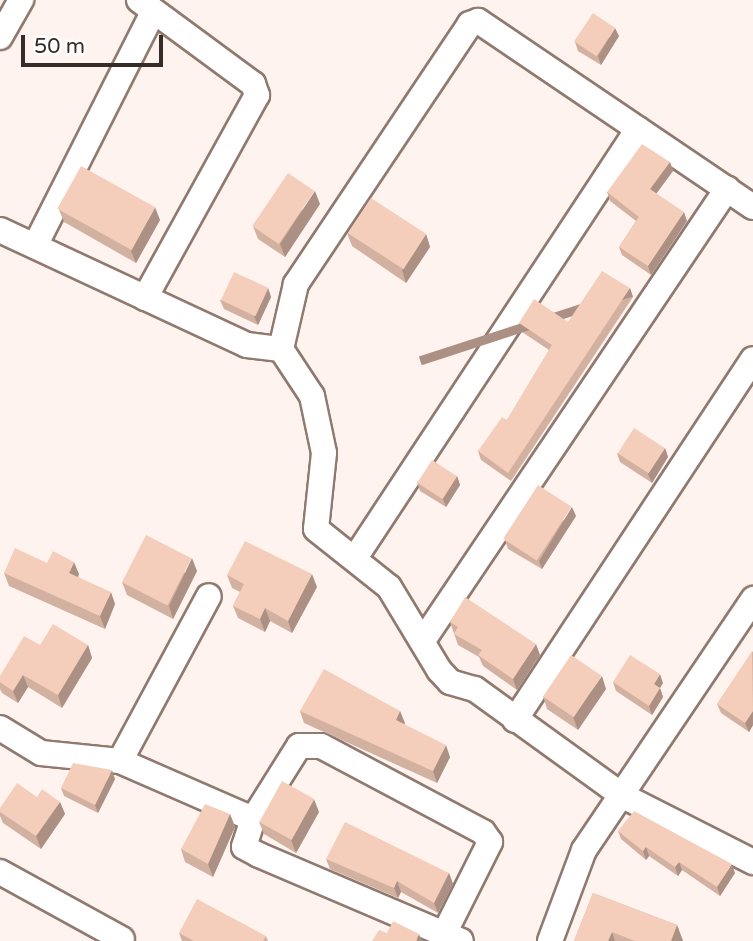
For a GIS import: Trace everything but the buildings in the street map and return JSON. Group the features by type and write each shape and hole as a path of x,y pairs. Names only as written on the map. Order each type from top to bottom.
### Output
{"street":[{"path":"0,37 21,0"},
{"path":"35,246 146,6 253,84 257,95 145,298"},
{"path":"753,207 478,21 470,24 296,284 281,349 312,396 324,453 316,529 389,587 424,639 439,670 450,682 475,689 623,796 753,862"},
{"path":"355,558 638,129"},
{"path":"424,639 727,189"},
{"path":"0,230 247,345 281,349"},
{"path":"515,720 753,359"},
{"path":"120,761 209,596"},
{"path":"550,941 584,850 623,796 753,599"},
{"path":"0,728 41,753 120,761 253,819"},
{"path":"313,744 484,832 490,842 452,937 244,847 253,819 299,746 313,744"},
{"path":"0,872 122,939"}]}
